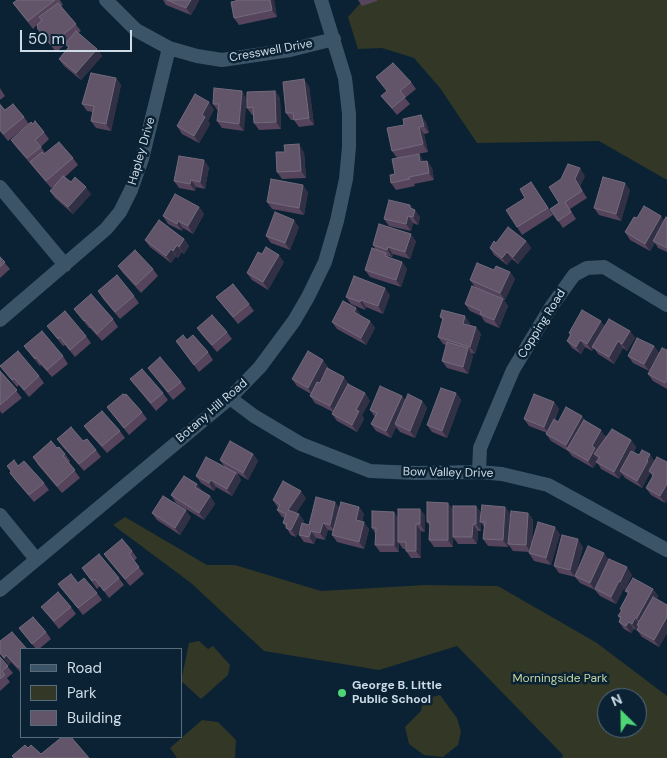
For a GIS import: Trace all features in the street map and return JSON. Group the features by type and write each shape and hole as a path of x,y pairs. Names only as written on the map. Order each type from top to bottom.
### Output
{"street":[{"name":"Cresswell Drive","path":"106,0 136,30 169,48 197,56 222,60 290,50 334,39"},
{"name":"Botany Hill Road","path":"0,590 230,398 260,366 294,322 308,297 325,262 337,221 346,179 349,147 349,114 345,78 322,0"},
{"name":"Hapley Drive","path":"0,320 106,229 120,212 131,190 142,159 169,48"},
{"path":"0,187 65,265"},
{"name":"Copping Road","path":"479,472 480,448 513,370 551,307 574,275 587,268 604,267 667,305"},
{"name":"Bow Valley Drive","path":"230,398 254,416 302,444 370,471 416,474 479,472 502,474 548,485 667,550"},
{"path":"0,515 36,559"}],"green space":[{"path":"363,0 667,0 667,180 599,141 477,143 440,88 414,58 382,48 358,49 348,17"},
{"name":"Morningside Park","path":"125,517 207,565 235,565 321,591 425,585 498,586 597,643 667,696 667,758 562,758 563,755 457,646 379,670 264,651 191,583 113,525"},
{"path":"199,641 208,649 213,646 230,665 228,675 201,699 182,682 189,643"},
{"path":"440,695 457,718 461,732 458,745 443,757 424,755 409,744 405,727 421,711 423,699"},
{"path":"202,720 218,722 236,740 235,758 177,758 170,748"}],"building":[{"path":"17,0 55,0 28,21 13,3"},
{"path":"167,0 191,0 186,8"},
{"path":"236,0 270,0 272,10 234,18 231,2"},
{"path":"58,3 76,24 51,45 37,28 37,25 42,20 39,17"},
{"path":"76,31 97,49 76,73 59,59 69,47 65,44"},
{"path":"393,63 411,82 400,91 405,97 392,108 381,96 387,91 376,77"},
{"path":"91,73 116,78 106,124 91,121 94,106 82,104"},
{"path":"304,79 309,118 294,120 293,113 286,113 283,82"},
{"path":"214,88 242,91 239,124 217,121 219,104 213,104"},
{"path":"275,91 276,122 254,123 253,107 247,108 247,92"},
{"path":"195,94 209,102 202,115 205,117 194,136 177,126"},
{"path":"13,104 24,117 3,134 0,130 0,105 5,110"},
{"path":"421,115 424,126 419,127 423,144 392,151 387,128 404,125 403,119"},
{"path":"35,121 44,132 35,140 41,147 27,158 11,140 31,122 33,124"},
{"path":"59,142 73,158 46,181 30,162"},
{"path":"299,144 301,171 277,172 276,152 285,152 284,145"},
{"path":"419,154 420,162 427,161 429,173 391,183 390,175 395,174 392,159"},
{"path":"179,156 204,160 200,182 191,180 190,184 174,181"},
{"path":"568,164 580,168 575,179 582,191 565,202 571,212 558,221 550,209 559,203 549,187 561,179"},
{"path":"63,176 71,182 75,177 86,187 68,207 50,191"},
{"path":"603,177 625,183 616,214 594,208"},
{"path":"271,179 303,185 299,208 267,202"},
{"path":"531,182 548,208 517,227 506,210 525,198 520,189"},
{"path":"175,194 199,207 188,226 178,221 177,224 163,216"},
{"path":"389,200 410,205 410,208 415,210 413,217 408,216 406,224 384,219"},
{"path":"644,206 661,216 645,244 625,232 634,217 637,218"},
{"path":"275,212 294,220 285,243 266,236"},
{"path":"667,218 667,248 653,241"},
{"path":"159,220 184,239 179,247 177,245 173,251 171,249 166,256 145,240"},
{"path":"379,224 411,234 405,252 388,247 387,250 373,245"},
{"path":"508,227 526,241 513,257 507,252 502,258 490,248 494,241 496,243"},
{"path":"266,247 279,255 263,282 247,273 258,252 262,254"},
{"path":"372,248 386,253 385,256 402,262 396,280 365,270"},
{"path":"135,250 153,269 136,285 118,266"},
{"path":"0,257 5,262 0,267"},
{"path":"477,263 494,270 496,266 510,272 500,293 470,280"},
{"path":"117,275 134,296 115,312 98,291"},
{"path":"354,276 385,288 378,306 346,297"},
{"path":"233,284 249,304 233,317 216,297"},
{"path":"472,286 503,299 494,320 480,314 481,311 465,304"},
{"path":"91,294 113,319 97,334 74,309"},
{"path":"343,301 356,308 354,312 370,321 361,338 332,322"},
{"path":"442,310 465,316 463,324 476,327 470,347 438,337 443,318 440,317"},
{"path":"582,310 601,321 587,344 580,340 576,347 567,341 571,334 569,333"},
{"path":"65,311 86,336 70,350 60,337 58,339 47,326"},
{"path":"212,315 227,332 212,345 197,328"},
{"path":"609,319 630,331 622,344 618,341 609,357 592,347"},
{"path":"42,331 63,356 47,370 24,346"},
{"path":"183,335 187,340 193,335 208,352 194,365 176,341"},
{"path":"637,338 654,346 644,364 628,356"},
{"path":"447,342 468,348 463,367 442,361"},
{"path":"662,348 667,350 667,379 665,383 648,374"},
{"path":"18,351 39,376 24,390 0,366"},
{"path":"308,351 323,360 308,388 292,379"},
{"path":"160,357 181,382 168,392 148,368"},
{"path":"327,368 344,377 330,406 310,396 317,382 320,383"},
{"path":"142,369 163,393 151,403 130,379"},
{"path":"0,371 17,390 0,405"},
{"path":"348,384 365,393 356,410 359,411 352,425 332,414"},
{"path":"380,386 402,396 386,431 371,424 377,413 370,410"},
{"path":"441,388 456,393 442,431 427,425"},
{"path":"123,394 126,394 142,412 124,428 107,407"},
{"path":"408,394 422,401 410,431 395,424"},
{"path":"534,394 554,402 544,427 524,419"},
{"path":"566,407 582,416 566,445 546,434 554,419 558,422"},
{"path":"102,411 120,431 102,446 84,426"},
{"path":"584,420 601,430 592,446 595,448 588,461 567,449"},
{"path":"71,427 83,441 87,439 96,450 79,464 57,439"},
{"path":"612,429 631,440 614,472 596,462 600,457 594,454"},
{"path":"51,441 65,454 63,456 75,470 57,486 33,457"},
{"path":"230,441 253,454 243,473 220,460"},
{"path":"642,450 650,454 637,481 620,471 631,451 639,455"},
{"path":"206,457 236,473 227,489 211,480 209,483 196,476"},
{"path":"657,457 667,462 667,484 660,496 646,488 654,474 649,471"},
{"path":"14,460 18,466 24,461 44,483 29,495 10,473 11,471 7,466"},
{"path":"184,476 197,484 195,487 210,496 199,513 171,495"},
{"path":"283,481 301,491 288,510 299,514 291,530 286,528 287,524 283,523 286,514 277,510 280,505 273,500"},
{"path":"163,496 186,510 175,528 152,513"},
{"path":"316,497 335,502 330,525 323,523 320,533 311,531 309,537 299,535 302,523 309,525"},
{"path":"341,502 359,507 356,520 364,522 359,542 332,535"},
{"path":"427,502 448,503 448,540 429,540 430,522 427,522"},
{"path":"482,505 505,507 503,540 483,539 485,522 480,522"},
{"path":"453,506 476,506 476,524 473,524 472,537 453,537"},
{"path":"398,509 420,509 420,524 416,524 416,551 406,551 406,542 398,542"},
{"path":"372,511 394,512 394,545 375,545 376,528 372,528"},
{"path":"511,511 528,513 526,545 508,544"},
{"path":"538,522 555,527 546,558 529,553"},
{"path":"562,535 578,539 570,570 554,566"},
{"path":"122,539 132,551 129,554 139,567 125,579 104,554"},
{"path":"588,546 604,553 590,583 575,576"},
{"path":"99,554 119,578 104,591 95,579 92,581 82,568"},
{"path":"609,559 627,567 611,597 595,589"},
{"path":"71,574 78,583 84,578 97,593 78,608 58,584"},
{"path":"633,578 653,589 637,618 635,618 632,624 629,622 626,626 619,622 621,617 618,616 629,592 625,591"},
{"path":"58,592 71,607 54,621 41,607"},
{"path":"653,597 667,605 667,617 654,640 637,630 639,626 637,625"},
{"path":"33,617 46,632 32,644 19,628"},
{"path":"12,632 26,648 20,648 20,667 6,655 4,658 0,653 0,641"},
{"path":"0,657 8,666 2,671 5,675 0,679"},
{"path":"61,738 72,738 89,758 14,758 12,756 25,745 28,748 31,745 41,754"}],"place":[{"name":"George B. Little Public School","path":"342,693"}]}
